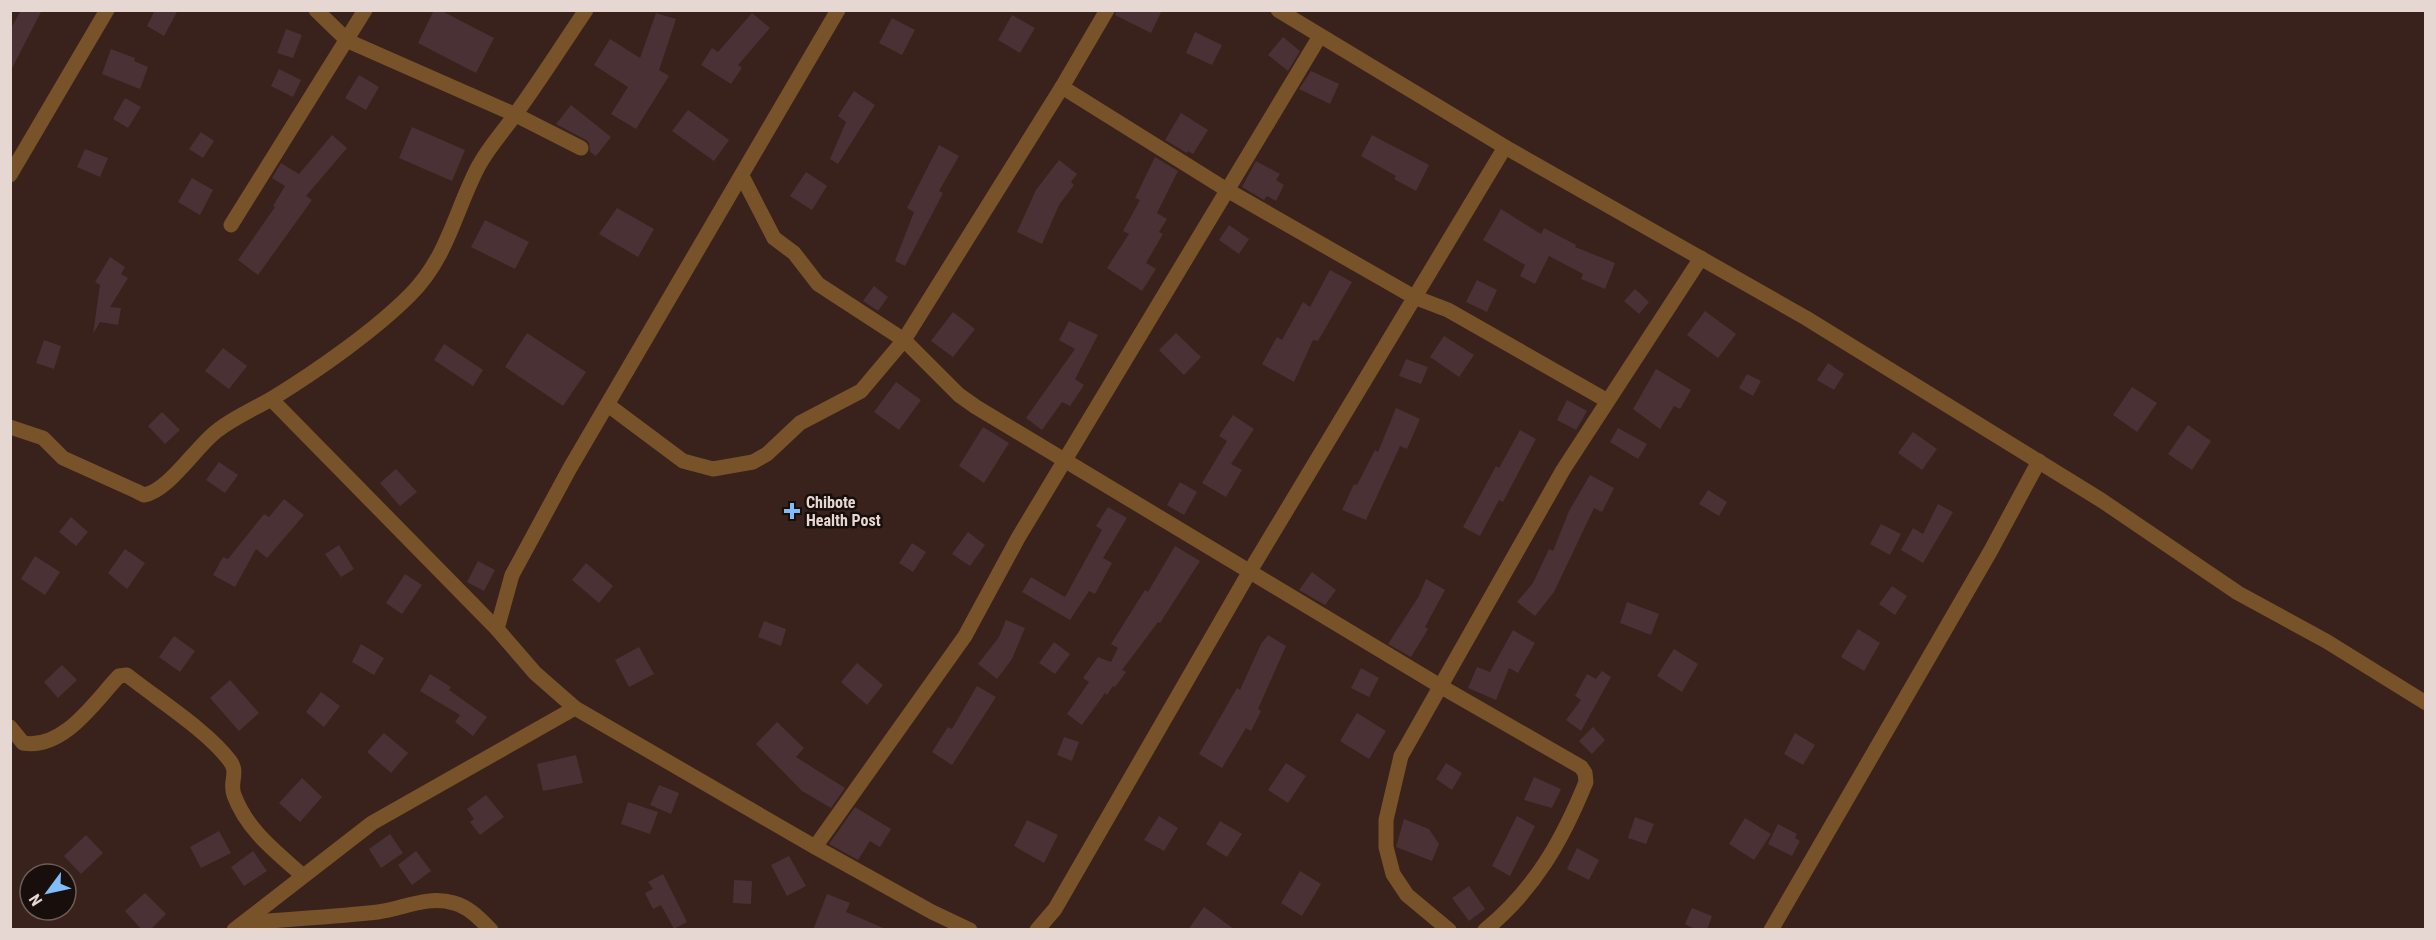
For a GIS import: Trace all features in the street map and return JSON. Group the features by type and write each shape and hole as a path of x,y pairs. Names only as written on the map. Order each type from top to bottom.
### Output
{"street":[{"path":"10,175 107,10"},
{"path":"316,10 348,41 516,114 580,148"},
{"path":"231,225 366,10"},
{"path":"10,427 43,438 63,458 144,495 158,489 216,431 247,410 271,399 349,345 410,295 428,273 445,245 477,169 493,142 516,114 586,10"},
{"path":"497,629 512,575 608,405 838,10"},
{"path":"608,405 683,461 712,469 753,462 767,454 800,423 861,391 904,340 1062,87 1107,10"},
{"path":"1278,10 1505,147 1806,318 2039,461 2238,593 2326,641 2426,703"},
{"path":"815,847 950,659 1065,460 1320,36"},
{"path":"1062,87 1227,190 1414,297 1448,310 1606,400"},
{"path":"1037,930 1055,909 1250,571 1505,147"},
{"path":"742,176 774,238 794,253 818,284 904,340 952,388 976,407 1440,686 1574,761 1586,773 1586,782 1576,805 1542,870 1523,894 1485,930"},
{"path":"1449,930 1407,896 1392,874 1386,847 1386,820 1401,756 1531,522 1606,400 1701,258"},
{"path":"271,399 497,629 535,673 575,708 815,847 932,912 970,930"},
{"path":"1771,930 1990,552 2039,461"},
{"path":"10,727 24,743 42,742 55,737 76,722 119,675 127,675 213,743 229,760 235,772 232,789 244,818 256,833 303,875"},
{"path":"239,926 372,824 575,708"},
{"path":"239,926 377,912 437,900 454,903 468,909 491,930"}],"building":[{"path":"21,10 42,10 10,72 10,30"},
{"path":"155,10 178,10 164,36 147,26"},
{"path":"434,10 440,10 494,38 476,73 418,43"},
{"path":"1117,10 1162,10 1151,33 1115,15"},
{"path":"656,13 676,19 659,70 669,76 636,129 611,114 628,87 594,65 610,39 640,58"},
{"path":"752,13 770,28 738,65 742,68 731,84 701,65 712,48 718,52"},
{"path":"1012,15 1035,28 1020,53 998,40"},
{"path":"892,18 915,30 902,55 879,43"},
{"path":"286,29 302,35 293,58 277,53"},
{"path":"1195,32 1222,45 1212,65 1186,53"},
{"path":"1283,37 1300,51 1288,71 1268,55"},
{"path":"111,49 135,58 134,61 148,67 140,89 102,74"},
{"path":"279,69 301,80 293,97 271,86"},
{"path":"1311,71 1339,84 1330,104 1299,89"},
{"path":"359,75 379,87 366,110 345,98"},
{"path":"854,91 875,105 838,164 830,159 846,122 838,116"},
{"path":"125,98 141,107 128,128 113,119"},
{"path":"571,105 611,137 596,156 590,152 589,143 586,140 556,124"},
{"path":"688,110 729,140 714,161 672,131"},
{"path":"1181,113 1208,130 1193,154 1165,140"},
{"path":"412,127 465,150 452,181 399,158"},
{"path":"201,132 214,141 203,158 189,149"},
{"path":"332,135 347,148 306,196 312,200 258,275 238,260 275,207 273,206 285,186 272,178 281,163 299,174"},
{"path":"1372,135 1429,165 1416,191 1394,179 1396,176 1361,156"},
{"path":"939,145 959,156 939,191 943,193 905,266 895,261 914,212 907,208"},
{"path":"85,149 108,158 100,177 77,167"},
{"path":"1155,157 1178,171 1157,213 1167,219 1159,232 1163,234 1146,263 1156,269 1142,291 1107,268 1129,234 1123,231 1140,200 1135,198"},
{"path":"1059,160 1077,174 1071,182 1074,185 1059,205 1042,244 1017,232 1036,190"},
{"path":"1256,161 1280,174 1276,180 1284,185 1276,201 1267,196 1264,200 1242,187"},
{"path":"806,172 827,186 812,210 790,196"},
{"path":"192,178 213,190 200,215 178,202"},
{"path":"617,208 654,229 638,257 599,234"},
{"path":"1501,209 1541,234 1544,228 1576,245 1575,247 1615,263 1605,289 1581,279 1583,274 1549,256 1535,284 1520,276 1525,265 1483,240"},
{"path":"485,220 529,242 515,269 471,247"},
{"path":"1229,225 1249,239 1239,254 1219,240"},
{"path":"110,257 125,267 121,274 128,278 110,307 121,308 118,325 100,322 93,334 100,285 95,282"},
{"path":"1330,270 1352,282 1318,341 1313,340 1294,382 1262,364 1277,337 1282,340 1303,302 1310,307"},
{"path":"1477,280 1497,290 1487,312 1466,302"},
{"path":"874,286 888,297 878,311 863,301"},
{"path":"1635,289 1649,302 1639,314 1624,301"},
{"path":"1705,311 1736,334 1718,358 1687,335"},
{"path":"953,312 975,329 953,357 931,341"},
{"path":"1069,321 1098,335 1075,379 1084,385 1070,406 1062,402 1042,430 1026,418 1075,349 1059,340"},
{"path":"527,333 586,372 563,406 505,367"},
{"path":"1176,333 1201,357 1184,375 1159,350"},
{"path":"1444,336 1474,355 1459,377 1430,357"},
{"path":"44,340 61,346 54,369 36,363"},
{"path":"444,344 483,370 473,386 434,360"},
{"path":"223,348 247,366 229,389 205,371"},
{"path":"1406,359 1428,367 1421,384 1399,376"},
{"path":"1828,363 1844,374 1834,390 1817,380"},
{"path":"1656,369 1691,390 1680,409 1674,406 1660,429 1633,409"},
{"path":"1747,374 1761,381 1753,396 1739,388"},
{"path":"896,382 921,400 899,430 874,412"},
{"path":"2132,387 2157,403 2137,432 2113,415"},
{"path":"1567,400 1587,411 1576,430 1557,420"},
{"path":"1396,408 1420,419 1407,449 1400,446 1366,520 1342,510 1354,484 1357,485 1375,450 1378,452"},
{"path":"162,412 180,430 165,444 148,426"},
{"path":"1233,415 1254,429 1231,464 1242,470 1226,497 1202,483 1227,441 1219,436"},
{"path":"2188,425 2211,441 2192,470 2168,454"},
{"path":"983,427 1009,443 984,483 959,466"},
{"path":"1618,428 1647,444 1638,459 1610,442"},
{"path":"1520,430 1536,439 1503,502 1499,500 1480,536 1463,527 1496,466 1499,468"},
{"path":"1913,432 1937,449 1922,470 1898,453"},
{"path":"219,462 238,475 225,493 206,480"},
{"path":"396,469 417,492 400,506 380,483"},
{"path":"1590,475 1614,488 1602,512 1594,508 1554,592 1535,616 1517,602 1533,583 1549,549 1553,551 1569,511"},
{"path":"1180,482 1197,492 1184,515 1167,505"},
{"path":"1708,490 1727,502 1719,516 1699,504"},
{"path":"284,499 304,515 267,558 256,549 235,587 213,575 223,557 228,559 264,514 269,517"},
{"path":"1938,504 1953,512 1923,563 1901,550 1913,528 1923,534"},
{"path":"1108,507 1127,518 1103,558 1112,563 1095,594 1089,591 1070,620 1022,592 1031,577 1065,597 1102,530 1096,526"},
{"path":"71,517 88,532 76,546 59,532"},
{"path":"1881,524 1901,534 1890,555 1870,544"},
{"path":"968,532 985,545 970,566 952,554"},
{"path":"912,543 926,552 913,572 899,563"},
{"path":"339,545 354,569 341,577 325,554"},
{"path":"1175,546 1200,561 1160,623 1158,622 1122,670 1126,672 1107,695 1105,693 1082,725 1067,714 1089,682 1083,678 1098,657 1111,662 1118,648 1111,644 1145,590 1148,592"},
{"path":"125,549 145,563 127,589 108,573"},
{"path":"35,556 60,572 45,595 21,579"},
{"path":"478,561 495,570 484,591 467,582"},
{"path":"586,563 613,586 599,603 572,580"},
{"path":"1312,572 1336,590 1325,605 1299,590"},
{"path":"405,574 422,585 402,614 386,603"},
{"path":"1426,579 1445,590 1425,627 1428,629 1411,657 1388,644 1419,596"},
{"path":"1892,586 1907,596 1895,615 1879,604"},
{"path":"1627,602 1659,614 1651,635 1620,623"},
{"path":"1006,620 1025,628 1012,659 997,679 978,664 999,637"},
{"path":"764,621 786,629 781,646 758,637"},
{"path":"1858,629 1880,643 1864,671 1841,657"},
{"path":"1513,630 1535,643 1518,673 1509,668 1496,700 1468,688 1477,667 1490,672"},
{"path":"1268,635 1286,646 1258,709 1261,711 1251,731 1246,728 1222,768 1199,754 1237,688 1240,690 1261,644"},
{"path":"174,636 195,651 180,672 159,657"},
{"path":"1054,642 1070,654 1055,674 1039,663"},
{"path":"361,644 384,658 374,675 352,662"},
{"path":"639,647 654,674 629,687 615,660"},
{"path":"1674,649 1698,664 1682,692 1657,676"},
{"path":"857,663 883,685 867,705 841,682"},
{"path":"62,665 77,680 58,698 44,682"},
{"path":"1361,668 1379,678 1369,697 1351,688"},
{"path":"1602,671 1611,677 1581,731 1566,720 1581,700 1575,696 1587,674 1596,679"},
{"path":"430,674 451,687 449,690 487,717 473,736 455,722 460,715 420,691"},
{"path":"230,680 259,713 239,731 210,698"},
{"path":"977,686 996,697 952,765 932,752 948,727 952,729"},
{"path":"321,692 340,706 324,727 306,712"},
{"path":"1357,713 1386,731 1369,759 1340,741"},
{"path":"777,722 804,748 796,757 845,788 831,808 802,791 756,744"},
{"path":"1593,727 1605,740 1592,754 1579,741"},
{"path":"384,733 408,753 391,773 367,752"},
{"path":"1795,733 1815,745 1803,765 1784,754"},
{"path":"1064,737 1079,742 1072,761 1057,755"},
{"path":"576,755 583,783 543,791 537,764"},
{"path":"1286,763 1306,776 1288,803 1268,790"},
{"path":"1446,763 1462,773 1452,790 1436,779"},
{"path":"1534,777 1561,789 1552,808 1524,800"},
{"path":"302,778 322,797 300,822 279,803"},
{"path":"659,785 679,793 671,814 650,805"},
{"path":"486,795 504,817 480,835 470,822 474,819 467,809"},
{"path":"628,802 658,812 650,834 621,824"},
{"path":"855,807 891,829 880,847 870,841 858,860 829,844"},
{"path":"1159,816 1178,828 1164,851 1144,840"},
{"path":"1517,816 1535,826 1510,876 1492,866"},
{"path":"1635,817 1654,824 1646,844 1628,838"},
{"path":"1745,818 1771,834 1754,860 1729,844"},
{"path":"1404,819 1429,829 1439,844 1432,861 1396,847"},
{"path":"1027,820 1058,835 1044,863 1014,846"},
{"path":"1220,821 1242,834 1227,857 1206,844"},
{"path":"1778,824 1797,834 1795,838 1800,841 1792,856 1768,844"},
{"path":"219,831 231,853 201,868 190,847"},
{"path":"390,834 403,853 381,868 369,849"},
{"path":"86,835 103,853 81,874 78,871 78,862 70,862 64,856"},
{"path":"1577,848 1599,860 1589,880 1567,869"},
{"path":"253,851 267,871 244,886 231,867"},
{"path":"416,851 431,871 412,885 398,865"},
{"path":"789,856 806,886 787,896 771,865"},
{"path":"1300,871 1321,884 1302,916 1281,903"},
{"path":"663,874 687,922 674,929 661,905 653,909 645,893 653,889 648,882"},
{"path":"734,880 752,881 751,904 733,903"},
{"path":"1469,886 1485,909 1469,921 1452,898"},
{"path":"145,893 166,914 150,930 142,930 125,911"},
{"path":"827,894 850,903 846,912 888,930 813,930"},
{"path":"1204,907 1235,930 1188,930"},
{"path":"1692,908 1712,916 1707,930 1697,930 1685,924"}],"place":[{"name":"Chibote Health Post","path":"792,511"}]}
